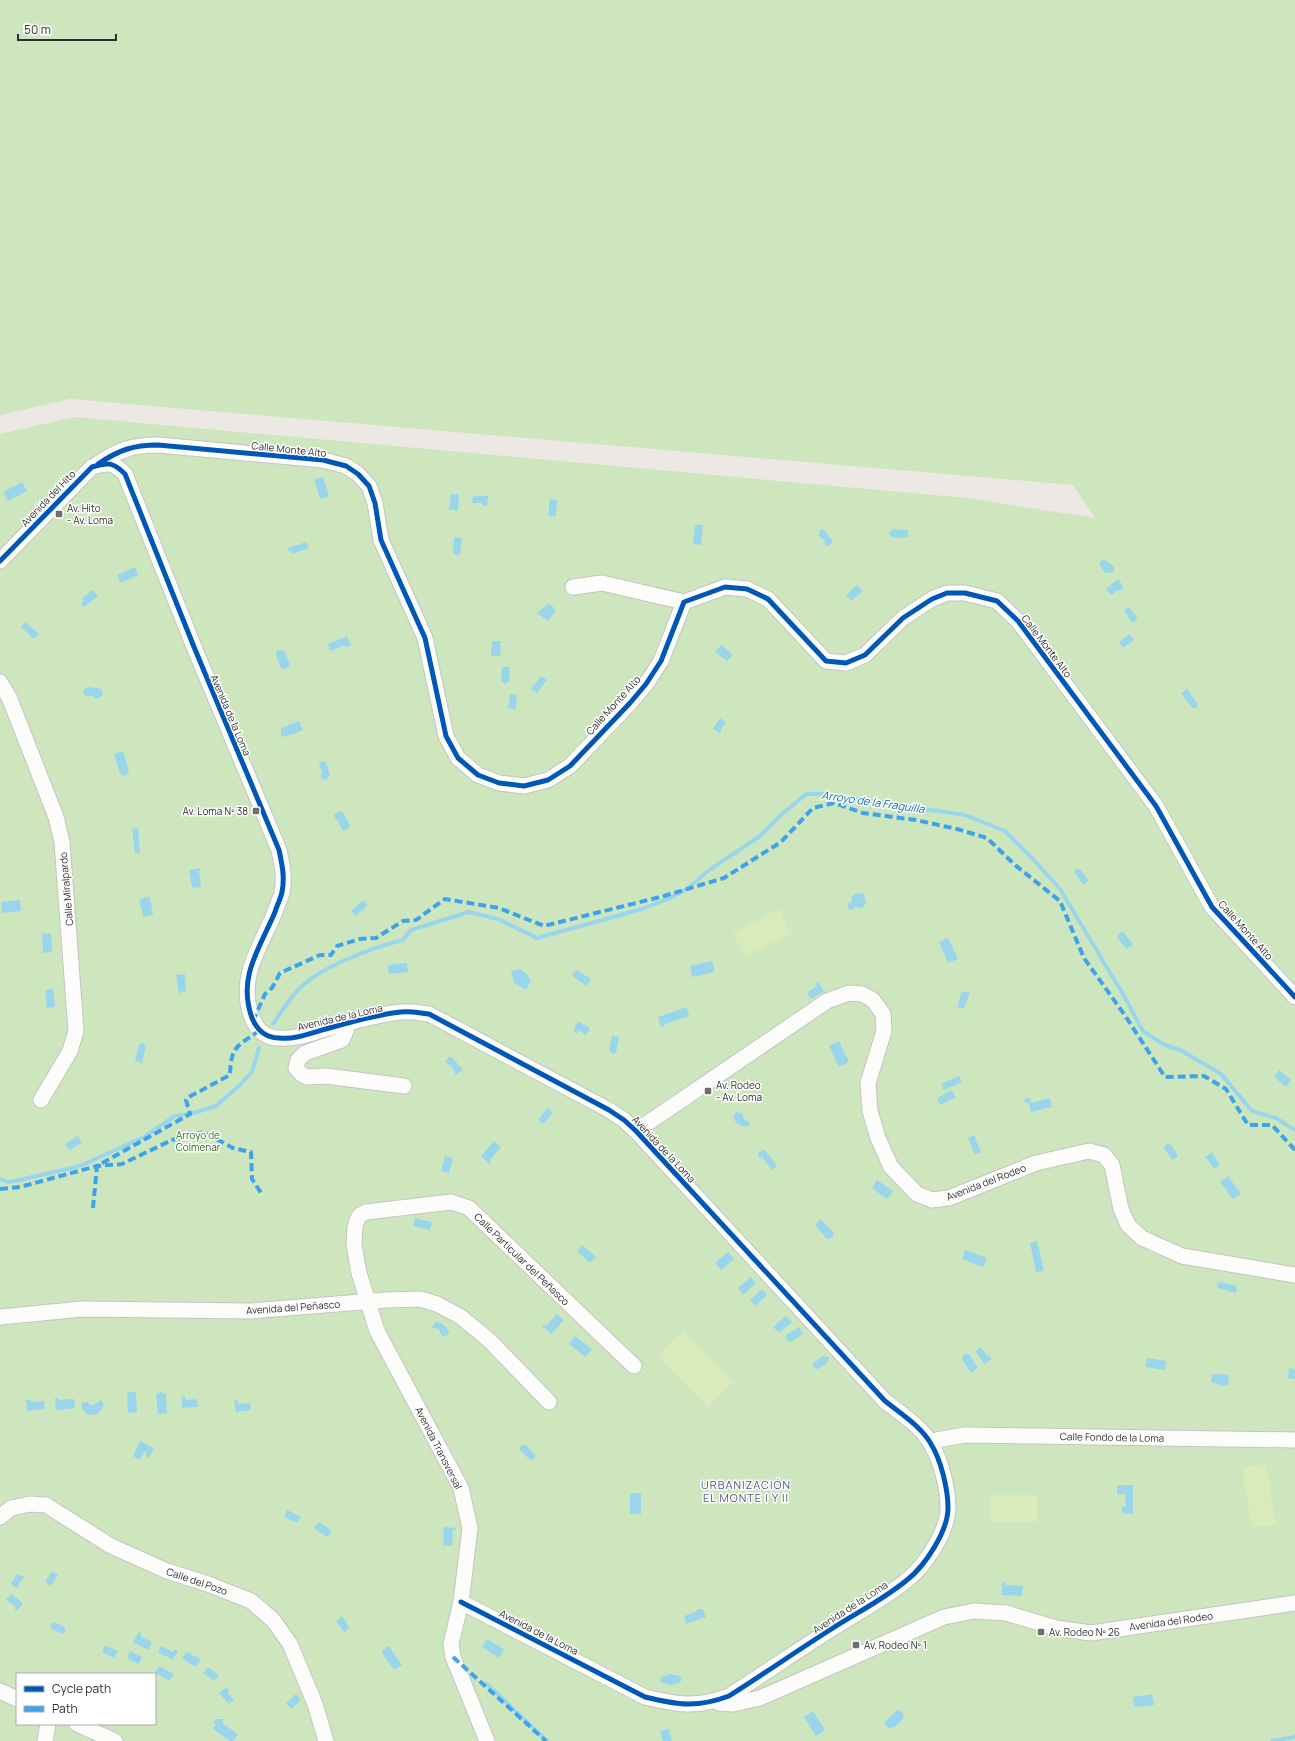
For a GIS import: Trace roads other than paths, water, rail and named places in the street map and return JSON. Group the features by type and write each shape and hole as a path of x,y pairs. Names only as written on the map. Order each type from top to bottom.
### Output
{"street":[{"name":"Calle Monte Alto","path":"92,467 126,449 142,445 158,445 323,460 346,466 358,474 369,486 375,503 381,540 425,638 446,736 458,758 478,775 499,783 524,786 548,780 570,766 646,684 661,661 684,602 725,587 746,589 768,599 826,660 846,663 865,655 903,618 932,599 947,592 966,592 997,601 1018,621 1156,806 1212,907 1295,996"},
{"path":"92,467 104,463 121,470 126,449"},
{"name":"Avenida del Hito","path":"0,561 92,467"},
{"name":"Avenida de la Loma","path":"121,470 279,850 282,862 284,877 282,893 270,923 255,953 247,979 246,995 248,1007 253,1021 260,1030 266,1036 281,1039 347,1023 402,1012 429,1014 609,1110 624,1120 636,1131 885,1401 912,1423 931,1443 943,1475 948,1509 941,1536 927,1558 908,1579 875,1604 834,1628 753,1681 729,1696 712,1702 675,1704 645,1697 461,1602"},
{"path":"573,587 602,583 684,602"},
{"name":"Calle Miralpardo","path":"0,682 9,697 56,817 62,842 76,1031 70,1051 41,1100"},
{"name":"Avenida del Rodeo","path":"636,1131 827,1001 849,993 862,994 874,1000 883,1014 884,1020 884,1031 868,1083 870,1111 878,1138 892,1167 918,1194 932,1200 949,1198 1036,1163 1089,1151 1104,1154 1112,1165 1121,1209 1128,1225 1142,1238 1182,1256 1295,1276"},
{"name":"Avenida de la Loma","path":"347,1023 346,1032 342,1040 305,1053 298,1060 296,1068 301,1074 307,1077 326,1076 404,1086"},
{"name":"Calle Particular del Peñasco","path":"368,1301 354,1245 355,1227 360,1216 366,1212 451,1202 469,1208 634,1366"},
{"name":"Avenida del Peñasco","path":"0,1316 82,1309 252,1311 368,1301 420,1299 443,1307 461,1317 489,1340 548,1402"},
{"name":"Avenida Transversal","path":"368,1301 377,1331 461,1488 470,1528 461,1602 451,1644 453,1657 487,1741"},
{"name":"Calle Fondo de la Loma","path":"931,1443 937,1440 964,1434 1295,1440"},
{"name":"Calle del Pozo","path":"0,1517 11,1508 30,1504 46,1506 110,1546 167,1571 208,1584 251,1601 273,1620 290,1644 315,1704 326,1741"},
{"name":"Avenida del Rodeo","path":"712,1702 733,1704 760,1698 944,1617 974,1611 1006,1613 1056,1628 1091,1633 1295,1603"},
{"path":"753,1681 766,1692 777,1691"},
{"path":"0,1691 16,1698"},
{"path":"45,1741 48,1725"},
{"path":"79,1725 115,1741"}],"water":[{"path":"323,477 329,496 320,499 314,479"},
{"path":"22,482 27,491 8,501 3,492"},
{"path":"451,494 459,494 458,511 448,509"},
{"path":"473,496 488,496 487,506 483,506 482,503 472,503"},
{"path":"550,499 557,500 556,516 552,517 548,515"},
{"path":"695,525 703,525 701,545 693,544"},
{"path":"823,529 832,540 832,543 828,546 823,544 825,542 819,535 820,530"},
{"path":"892,529 908,530 908,537 891,537 889,533"},
{"path":"454,537 462,538 460,554 457,556 453,553"},
{"path":"306,542 309,548 292,554 291,551 289,552 288,548"},
{"path":"1105,560 1114,566 1114,572 1105,573 1099,564 1101,561"},
{"path":"135,567 138,575 121,583 117,575"},
{"path":"1118,579 1123,586 1123,589 1118,590 1111,595 1106,589"},
{"path":"857,585 863,591 851,601 846,595"},
{"path":"93,590 98,596 84,607 81,603 84,600 82,598"},
{"path":"549,603 556,610 548,621 537,613"},
{"path":"1129,607 1138,619 1132,623 1124,610"},
{"path":"25,622 39,634 34,639 21,627"},
{"path":"1130,634 1134,640 1123,648 1119,642"},
{"path":"347,636 351,645 346,647 345,645 330,651 328,644"},
{"path":"492,641 501,641 500,656 491,656"},
{"path":"721,645 733,655 727,661 715,652"},
{"path":"277,651 284,651 290,664 288,668 281,668 276,655"},
{"path":"502,667 510,667 509,682 505,684 501,681"},
{"path":"541,676 547,680 537,693 531,689"},
{"path":"89,687 100,689 103,692 102,696 96,699 92,696 85,696 83,690"},
{"path":"1187,689 1198,704 1196,708 1192,708 1181,693"},
{"path":"510,694 517,695 516,709 507,708"},
{"path":"720,718 726,722 719,733 713,729"},
{"path":"299,721 303,730 285,737 281,735 281,728"},
{"path":"123,751 129,771 125,776 120,774 114,754"},
{"path":"321,761 326,762 330,775 327,780 321,778 322,771 319,766"},
{"path":"342,811 350,828 343,831 338,821 335,819 334,814"},
{"path":"138,828 140,853 135,853 132,829"},
{"path":"200,868 201,887 192,888 189,870"},
{"path":"1076,869 1080,869 1089,881 1083,885 1074,872"},
{"path":"856,893 864,894 866,903 862,908 854,907 852,910 849,910 847,904 851,902 852,896"},
{"path":"145,897 150,898 153,914 149,916 143,916 139,900"},
{"path":"20,900 21,911 2,913 1,902"},
{"path":"362,901 366,901 367,906 356,916 351,911"},
{"path":"1124,932 1133,945 1126,949 1117,937 1119,933"},
{"path":"51,933 52,952 43,953 42,934"},
{"path":"948,938 958,959 948,963 939,942"},
{"path":"712,961 715,972 692,977 690,966"},
{"path":"407,963 408,972 389,974 388,965"},
{"path":"520,969 527,974 531,981 526,990 514,983 511,971"},
{"path":"576,970 591,979 587,986 572,976"},
{"path":"185,974 186,991 180,992 181,995 179,995 176,975"},
{"path":"818,982 824,991 811,999 807,993 817,986 815,983"},
{"path":"53,989 55,1007 47,1008 45,990"},
{"path":"962,991 970,993 964,1009 957,1007"},
{"path":"687,1007 689,1016 665,1024 661,1027 658,1017"},
{"path":"578,1021 590,1028 586,1035 578,1030 577,1033 573,1031"},
{"path":"612,1036 619,1037 616,1053 613,1054 609,1051"},
{"path":"839,1041 849,1062 839,1067 829,1046"},
{"path":"143,1043 146,1046 142,1063 135,1061 139,1044"},
{"path":"449,1057 452,1057 463,1070 456,1075 452,1067 445,1062"},
{"path":"1279,1070 1291,1080 1286,1087 1274,1077"},
{"path":"959,1076 962,1082 944,1090 941,1084"},
{"path":"952,1090 956,1097 940,1105 937,1098"},
{"path":"1030,1098 1031,1103 1050,1098 1052,1107 1031,1112 1029,1103 1025,1103 1024,1099"},
{"path":"547,1108 553,1112 544,1124 538,1120"},
{"path":"736,1112 742,1113 744,1119 750,1123 749,1126 742,1126 735,1121 733,1117"},
{"path":"974,1135 981,1152 975,1155 968,1138"},
{"path":"78,1136 82,1143 69,1150 65,1144"},
{"path":"494,1141 501,1147 490,1160 490,1164 481,1156"},
{"path":"1166,1144 1170,1144 1178,1155 1176,1158 1172,1160 1164,1148"},
{"path":"764,1149 777,1166 772,1170 762,1157 760,1158 757,1154"},
{"path":"1212,1152 1220,1165 1214,1169 1207,1159 1204,1158"},
{"path":"445,1156 453,1158 449,1173 441,1171"},
{"path":"1228,1176 1241,1194 1233,1199 1220,1182"},
{"path":"877,1180 893,1191 887,1199 872,1188"},
{"path":"415,1218 432,1222 430,1230 413,1226"},
{"path":"821,1219 834,1233 832,1238 827,1239 815,1225"},
{"path":"1037,1241 1044,1271 1036,1272 1030,1243"},
{"path":"582,1245 596,1257 590,1263 577,1251"},
{"path":"965,1250 987,1258 984,1267 962,1259"},
{"path":"728,1252 734,1259 721,1270 715,1263"},
{"path":"751,1277 756,1283 743,1295 738,1288"},
{"path":"1220,1282 1237,1286 1236,1293 1218,1288 1218,1286 1216,1286"},
{"path":"762,1289 767,1295 755,1306 750,1300"},
{"path":"557,1314 564,1320 551,1334 542,1326 543,1324 546,1326"},
{"path":"786,1316 792,1322 779,1333 773,1327"},
{"path":"436,1322 441,1323 447,1328 449,1331 448,1335 442,1336 439,1330 432,1328"},
{"path":"799,1327 803,1334 791,1342 787,1340 786,1335"},
{"path":"575,1336 592,1349 586,1357 569,1344"},
{"path":"981,1347 987,1356 989,1355 992,1359 984,1364 975,1351"},
{"path":"964,1354 969,1354 978,1368 971,1373 962,1359"},
{"path":"823,1356 829,1357 828,1362 818,1369 813,1368 813,1363"},
{"path":"1147,1358 1166,1361 1165,1370 1145,1367"},
{"path":"1289,1368 1295,1369 1295,1379 1288,1378"},
{"path":"1212,1374 1229,1375 1228,1385 1223,1386 1211,1382"},
{"path":"130,1391 136,1393 137,1412 128,1413 127,1394"},
{"path":"160,1392 166,1394 167,1413 158,1414 156,1395"},
{"path":"185,1396 186,1400 197,1399 198,1407 182,1408 182,1397"},
{"path":"55,1398 59,1398 59,1400 74,1399 75,1408 56,1410"},
{"path":"30,1399 31,1402 44,1401 45,1409 27,1411 26,1400"},
{"path":"101,1400 104,1405 98,1414 89,1415 85,1413 82,1406 83,1402 87,1402 92,1406"},
{"path":"238,1400 238,1404 250,1403 251,1410 236,1412 234,1401"},
{"path":"140,1441 154,1448 149,1458 146,1456 147,1453 144,1451 140,1460 133,1456"},
{"path":"522,1445 526,1445 536,1456 531,1461 520,1450"},
{"path":"1117,1485 1133,1485 1133,1514 1122,1513 1122,1507 1126,1506 1125,1494 1117,1494"},
{"path":"630,1493 641,1493 641,1514 630,1514"},
{"path":"287,1510 301,1517 297,1523 284,1517"},
{"path":"319,1522 332,1531 327,1537 314,1528"},
{"path":"444,1527 456,1528 456,1530 453,1530 452,1546 443,1546"},
{"path":"52,1571 58,1575 51,1586 45,1582"},
{"path":"17,1574 25,1577 19,1583 18,1589 11,1584"},
{"path":"1002,1582 1005,1582 1006,1585 1023,1586 1022,1596 1002,1595"},
{"path":"11,1594 23,1603 18,1610 15,1610 15,1606 6,1600"},
{"path":"698,1609 703,1609 706,1617 686,1624 684,1616 696,1612"},
{"path":"342,1616 349,1627 345,1632 336,1621"},
{"path":"53,1622 65,1627 65,1632 62,1634 50,1628"},
{"path":"139,1632 142,1633 140,1636 152,1642 148,1650 133,1642"},
{"path":"487,1639 504,1649 499,1658 482,1647"},
{"path":"105,1645 118,1651 114,1658 102,1652"},
{"path":"161,1646 173,1652 175,1649 178,1651 173,1660 158,1652"},
{"path":"389,1646 402,1665 394,1670 381,1651"},
{"path":"130,1651 142,1657 139,1664 127,1658"},
{"path":"186,1652 201,1659 196,1667 182,1659"},
{"path":"159,1666 174,1674 170,1681 155,1673"},
{"path":"208,1667 219,1675 214,1681 203,1673"},
{"path":"670,1674 680,1676 682,1680 671,1685 660,1681 661,1677"},
{"path":"225,1688 229,1689 228,1693 234,1700 229,1704 219,1693"},
{"path":"296,1694 301,1700 291,1709 286,1703"},
{"path":"1152,1694 1154,1705 1134,1707 1133,1697"},
{"path":"896,1710 902,1711 904,1718 895,1727 888,1728 885,1724 886,1720 893,1715"},
{"path":"813,1711 825,1730 816,1736 804,1717"},
{"path":"217,1719 224,1719 222,1723 238,1734 233,1741 230,1741 213,1729 216,1724 212,1722"},
{"path":"669,1729 672,1741 663,1741 660,1731"}],"waterway":[{"name":"Arroyo de la Fraguilla","path":"273,1024 293,995 311,979 349,958 378,947 403,940 411,930 469,912 498,919 537,938 642,909 668,899 687,889 708,871 760,836 780,816 806,794 823,794 965,815 1005,831 1060,889 1124,996 1143,1031 1163,1044 1182,1051 1221,1074 1252,1111 1276,1118 1295,1130"},
{"name":"Arroyo de la Fraguilla","path":"0,1179 8,1182 15,1181 80,1166 144,1137 175,1116 190,1114 216,1106 240,1085 252,1072 259,1048"},
{"path":"487,1684 547,1741"},
{"path":"1272,1741 1295,1737"}],"place":[{"name":"Av. Hito - Av. Loma","path":"59,514"},
{"name":"Av. Loma Nº 38","path":"256,811"},
{"name":"Av. Rodeo - Av. Loma","path":"708,1091"},
{"name":"Av. Rodeo Nº 26","path":"1041,1632"},
{"name":"Av. Rodeo Nº 1","path":"856,1645"}],"district":[{"name":"URBANIZACIÓN EL MONTE I Y II","path":"746,1491"}],"park label":[{"name":"Arroyo de Colmenar","path":"198,1140"}]}
